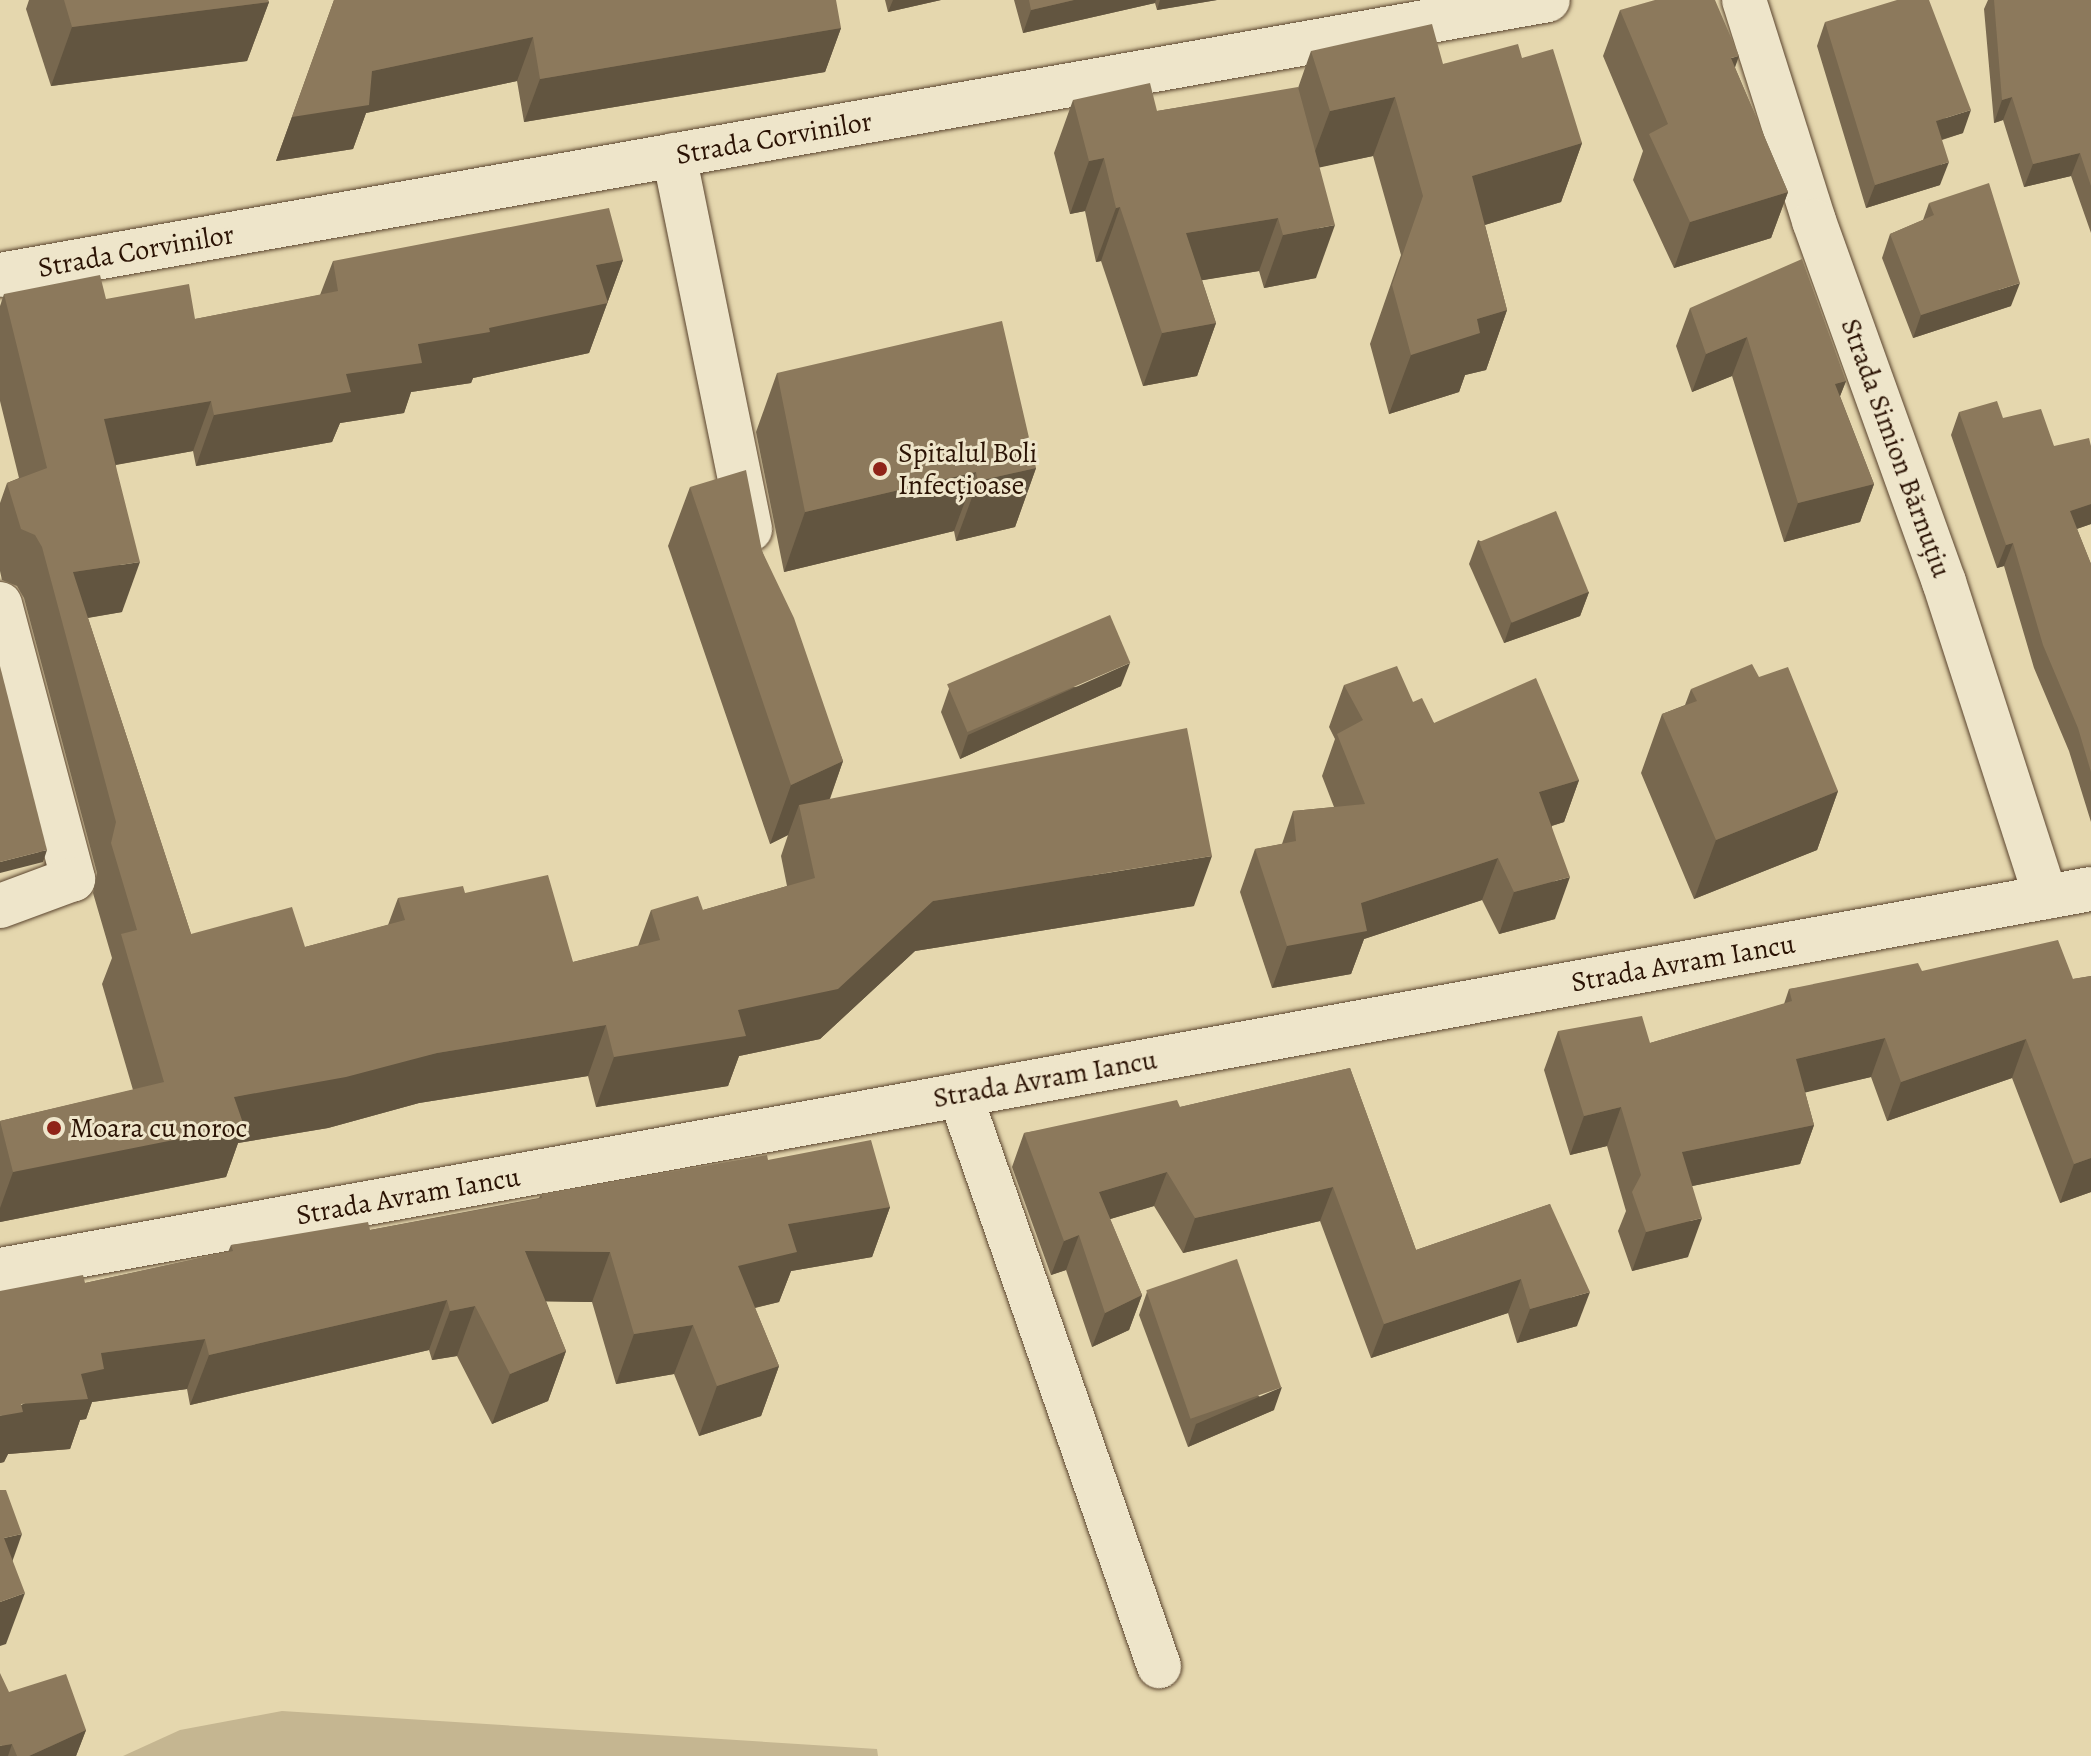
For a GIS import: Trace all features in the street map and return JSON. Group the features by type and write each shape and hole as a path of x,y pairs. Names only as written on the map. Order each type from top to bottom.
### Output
{"street":[{"name":"Strada Corvinilor","path":"0,275 1548,0"},
{"name":"Strada Simion Bărnuțiu","path":"1744,0 1814,221 1944,582 2046,897"},
{"path":"674,155 759,575"},
{"path":"0,604 73,879 0,906"},
{"name":"Strada Avram Iancu","path":"0,1270 2091,889"},
{"path":"960,1095 1159,1666"}],"shaded area":[{"path":"282,1711 877,1749 878,1756 123,1756 180,1730"}],"building":[{"path":"64,0 268,0 269,2 72,27"},
{"path":"334,0 836,0 841,28 540,79 533,37 372,71 369,105 292,117"},
{"path":"1029,0 1074,0 1031,10"},
{"path":"1655,0 1715,0 1739,56 1731,58 1788,192 1690,222 1649,134 1668,124 1620,10"},
{"path":"1897,0 1929,0 1971,110 1936,121 1949,162 1875,185 1825,22"},
{"path":"1994,0 2091,0 2091,186 2080,153 2033,164 2012,97 2002,100"},
{"path":"1432,24 1443,64 1518,44 1522,58 1553,49 1582,143 1472,176 1507,310 1477,319 1480,333 1411,355 1392,285 1423,196 1395,97 1330,111 1311,51"},
{"path":"1150,83 1157,111 1298,87 1335,225 1283,235 1278,218 1186,233 1216,323 1162,333 1120,207 1116,208 1104,158 1089,161 1073,100"},
{"path":"1989,183 2020,283 1921,315 1890,234 1934,215 1929,203"},
{"path":"609,208 623,260 596,265 608,303 489,328 490,332 418,344 422,363 346,374 351,392 214,415 211,401 104,419 140,562 73,572 191,934 292,907 305,947 405,920 398,898 463,886 465,893 548,875 573,962 660,940 651,910 698,896 703,910 815,878 799,805 1187,728 1212,856 933,901 838,989 738,1010 746,1036 614,1057 606,1025 437,1053 346,1077 234,1097 244,1126 13,1172 0,1121 164,1082 121,934 137,930 111,843 116,822 42,547 35,535 21,529 7,483 47,468 4,294 100,275 106,299 189,284 195,319 338,291 333,261"},
{"path":"1802,259 1846,381 1835,384 1874,484 1798,503 1747,337 1706,354 1690,308"},
{"path":"1002,321 1036,468 978,481 976,472 805,512 777,373"},
{"path":"1997,401 2003,418 2041,409 2054,446 2089,438 2091,504 2070,511 2091,564 2091,772 2078,728 2043,645 2013,543 2006,545 1959,412"},
{"path":"746,470 762,551 794,618 843,761 791,785 690,487"},
{"path":"1556,511 1589,592 1512,623 1479,542"},
{"path":"1110,615 1130,663 967,732 947,684"},
{"path":"1752,664 1759,677 1788,667 1838,791 1716,840 1662,714 1697,701 1691,689"},
{"path":"0,666 47,850 0,862"},
{"path":"1397,666 1413,702 1422,698 1434,723 1536,678 1579,780 1539,792 1570,877 1514,892 1498,858 1361,903 1367,931 1287,946 1255,849 1296,841 1293,811 1365,804 1337,734 1363,720 1344,685"},
{"path":"2058,940 2073,979 2091,976 2091,1158 2074,1164 2026,1039 1901,1082 1885,1038 1796,1059 1814,1125 1682,1152 1702,1218 1646,1232 1632,1192 1641,1175 1621,1107 1584,1116 1558,1031 1642,1016 1650,1043 1792,1001 1789,989 1918,963 1922,971"},
{"path":"1350,1068 1416,1250 1550,1204 1590,1292 1530,1309 1521,1279 1384,1324 1333,1187 1195,1218 1167,1172 1099,1192 1142,1295 1105,1313 1079,1235 1064,1241 1024,1133 1177,1100 1180,1107"},
{"path":"871,1140 890,1207 788,1224 797,1252 738,1266 779,1366 717,1386 693,1325 634,1334 610,1252 525,1251 566,1351 510,1374 475,1306 450,1311 447,1300 209,1355 205,1339 101,1353 104,1369 81,1374 88,1399 21,1404 23,1412 0,1416 0,1291 83,1275 85,1283 233,1251 231,1245 368,1222 370,1230 542,1198 541,1194 767,1155 768,1160"},
{"path":"1237,1259 1281,1388 1191,1419 1146,1290"},
{"path":"0,1490 6,1490 22,1534 4,1538 25,1593 0,1602"},
{"path":"0,1673 9,1692 66,1674 86,1730 29,1756 17,1756 12,1744 0,1746"}],"place":[{"name":"Spitalul Boli Infecțioase","path":"880,469"},
{"name":"Moara cu noroc","path":"54,1128"}]}
